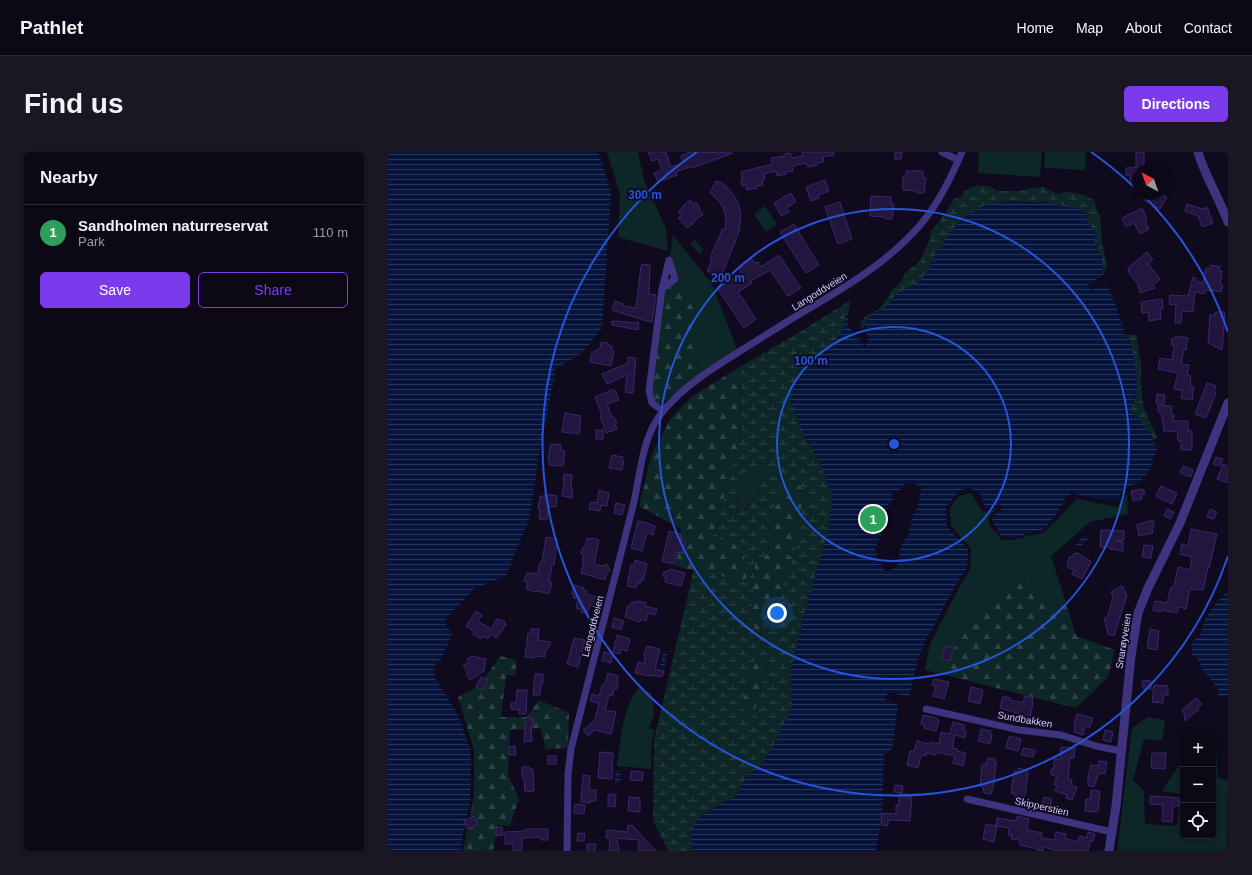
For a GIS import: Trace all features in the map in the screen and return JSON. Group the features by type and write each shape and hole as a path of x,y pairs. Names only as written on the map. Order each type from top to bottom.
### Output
{"street":[{"path":"942,152 958,160"},
{"name":"Langoddveien","path":"567,851 568,774 571,748 633,508 645,445 650,432 663,411 674,399 700,377 844,288 868,272 902,244 922,223 935,205 949,182 962,152"},
{"path":"1198,152 1228,220"},
{"path":"662,289 650,398 652,403 663,411"},
{"name":"Snarøyveien","path":"1109,851 1131,656 1138,613 1148,588 1180,523 1228,403"},
{"name":"Sundbakken","path":"926,709 1019,730 1061,735 1096,746 1121,751"},
{"name":"Skipperstien","path":"967,799 1112,832"}],"green space":[{"path":"607,152 638,152 644,180 666,228 668,251 618,237 620,194"},
{"path":"979,152 1042,152 1040,177 978,173"},
{"path":"1045,152 1086,152 1085,170 1044,168"},
{"path":"974,186 990,186 997,191 1020,191 1043,187 1058,194 1068,192 1082,194 1094,200 1098,214 1100,214 1102,244 1107,267 1103,275 1102,259 1095,243 1095,231 1087,222 1086,213 1080,209 1042,201 1036,203 1009,201 998,204 986,204 977,211 965,215 932,261 929,272 925,274 920,282 895,295 888,306 871,316 862,331 860,322 884,304 891,291 901,282 905,273 920,261 930,239 930,232 940,221 954,199 961,197 965,191"},
{"path":"765,206 777,224 766,232 754,214"},
{"path":"673,235 712,284 737,349 697,375 699,349 692,330 695,309 675,279 669,260"},
{"path":"695,240 703,249 700,255 690,244"},
{"path":"675,279 687,288 695,309 692,330 699,349 697,375 663,403 655,403 649,391 662,289"},
{"path":"851,300 848,314 846,314 844,327 836,340 797,375 804,436 820,462 832,496 829,528 805,612 791,669 792,708 773,747 761,765 746,776 743,785 735,797 722,803 696,820 691,832 692,851 668,851 653,821 654,740 694,569 747,582 743,543 713,536 742,432 741,366","holes":["772,452 757,494 745,510 736,512 739,479","784,478 805,489 809,502 802,505 796,522 800,549 791,547 788,554 792,558 776,603 771,602 757,643 752,614 755,563 768,554 771,515","755,657 769,662 752,720 741,707"]},
{"path":"1125,335 1136,335 1141,365 1143,405 1148,419 1157,436 1155,440 1130,409 1137,395 1131,343"},
{"path":"741,366 742,431 713,536 743,543 747,582 675,566 681,529 639,506 652,454 671,418 691,397"},
{"path":"772,451 757,494 744,510 736,512 739,479"},
{"path":"783,477 805,489 809,502 796,522 800,549 791,547 792,558 776,603 771,602 757,643 752,614 755,563 768,554 771,515"},
{"path":"971,493 982,511 989,512 997,508 988,518 990,526 1002,540 1012,540 1045,532 1077,499 1117,507 1127,494 1128,514 1090,522 1051,556 1067,606 1048,604 1023,571 1011,586 979,609 954,648 949,676 925,670 930,644 962,582 970,570 971,549 951,526 950,508 959,496"},
{"path":"1023,571 1048,604 1067,606 1076,636 1115,650 1108,677 1076,708 949,676 954,648 979,609 1011,586"},
{"path":"500,656 517,660 515,675 506,675 501,717 527,717 539,700 569,713 568,748 546,749 540,728 510,730 508,775 519,799 510,826 498,825 493,850 496,851 463,851 474,795 474,750 458,697 479,686"},
{"path":"755,657 769,662 752,721 741,707"},
{"path":"639,688 651,693 654,714 649,728 655,730 652,742 651,769 617,766 626,714 629,704"},
{"path":"1148,717 1165,720 1162,741 1144,739 1133,780 1144,791 1145,824 1177,826 1180,794 1180,839 1216,839 1216,749 1218,778 1228,781 1227,851 1117,851 1132,728"},
{"path":"1179,765 1180,794 1162,791"}],"water":[{"path":"388,152 597,152 602,162 611,194 602,328 583,352 556,369 538,460 530,516 506,576 475,588 444,621 452,634 440,662 433,666 435,678 457,713 471,751 470,801 460,851 388,851"},
{"path":"1009,201 1036,203 1042,201 1070,208 1079,208 1086,213 1087,222 1095,231 1095,243 1102,259 1103,275 1088,285 1090,290 1107,285 1117,308 1125,335 1131,343 1137,373 1137,395 1130,409 1151,435 1157,449 1149,470 1139,482 1124,488 1118,499 1097,499 1073,493 1067,496 1057,513 1044,529 1011,538 1001,535 993,523 992,517 1003,507 999,504 986,509 980,493 970,488 959,491 946,507 947,527 968,549 967,568 958,581 925,642 918,660 909,697 888,692 885,700 898,705 892,749 884,755 882,813 876,851 692,851 691,832 696,820 722,803 735,797 743,785 746,776 761,765 773,747 792,708 791,669 805,612 829,528 832,496 820,462 804,436 790,400 797,375 836,340 844,327 846,313 848,314 848,325 864,346 868,342 865,324 871,316 888,306 895,295 920,282 925,274 929,272 932,261 945,239 965,215 977,211 986,204 998,204","holes":["909,483 916,484 917,488 919,485 921,486 921,489 918,505 912,518 908,536 901,545 897,567 885,572 875,549 881,535 881,528 878,527 879,520 884,516 894,497 891,497 893,491 897,490 898,493 903,485"]},
{"path":"1084,535 1088,538 1080,547 1076,544"},
{"path":"1228,591 1228,696 1222,696 1218,695 1218,689 1201,667 1200,662 1192,654 1192,642 1200,636 1205,619 1212,608"},
{"path":"663,654 667,654 664,669 660,668"},
{"path":"615,771 621,772 620,783 615,783"}],"building":[{"path":"648,152 666,152 671,167 683,163 681,156 690,152 733,153 692,168 692,166 676,172 677,175 658,182 654,173 662,170 658,159 652,161"},
{"path":"802,152 834,152 834,155 823,157 824,162 817,163 817,165 808,167 806,163 792,166 793,171 786,172 786,174 777,176 776,171 764,174 765,179 762,180 763,185 756,186 757,188 747,190 746,185 742,186 741,179 743,179 741,172 772,164 771,158 784,156 784,154 790,153 792,158 803,156"},
{"path":"895,152 902,152 901,159 895,159"},
{"path":"1136,152 1144,152 1144,164 1136,164"},
{"path":"1132,167 1132,183 1130,183 1130,175 1126,176 1126,168"},
{"path":"906,171 923,171 923,178 926,178 924,193 903,190 903,176 906,176"},
{"path":"825,180 829,191 818,195 819,198 811,201 806,187"},
{"path":"716,181 722,183 729,189 738,202 741,215 739,232 719,281 714,278 713,274 707,271 712,259 710,258 722,229 725,230 726,217 723,207 713,196 714,194 710,193"},
{"path":"791,193 796,202 786,208 789,212 781,216 774,203"},
{"path":"871,196 891,197 891,204 894,204 892,219 870,216"},
{"path":"690,200 693,204 696,202 703,214 687,228 678,218 681,216 678,212"},
{"path":"1143,200 1165,200 1160,209"},
{"path":"840,202 852,239 838,244 825,207"},
{"path":"1187,204 1203,209 1207,207 1213,223 1202,227 1198,216 1185,211"},
{"path":"1142,208 1147,219 1145,221 1149,229 1140,234 1134,223 1126,227 1122,218"},
{"path":"794,224 819,265 806,273 780,232"},
{"path":"1147,252 1153,259 1148,264 1160,279 1153,285 1155,288 1140,293 1138,284 1129,273 1128,268"},
{"path":"779,255 801,288 788,296 770,270 751,281 752,283 738,292 756,319 744,328 718,289 741,273 739,269 752,259 755,263 758,262 761,267"},
{"path":"642,264 650,265 649,294 656,295 652,322 612,310 615,301 623,304 623,306 636,308"},
{"path":"1211,265 1220,267 1219,271 1222,271 1220,284 1223,285 1221,292 1206,290 1204,294 1195,292 1193,312 1182,311 1181,323 1175,323 1176,305 1169,304 1170,295 1188,296 1193,277 1196,278 1196,281 1203,283 1206,268 1210,269"},
{"path":"1162,299 1163,309 1160,309 1161,319 1149,321 1148,312 1142,313 1141,302"},
{"path":"1215,312 1224,312 1225,316 1222,350 1208,343 1210,315 1215,315"},
{"path":"612,321 639,323 638,330 612,325"},
{"path":"1176,336 1188,338 1181,364 1189,365 1187,375 1191,376 1190,386 1194,387 1192,400 1181,398 1182,390 1174,389 1178,373 1158,369 1160,358 1172,360 1174,346 1171,345 1172,338 1175,339"},
{"path":"601,342 608,343 608,345 612,346 612,351 614,351 611,366 590,362 592,353 600,348"},
{"path":"628,357 636,358 633,393 625,392 627,375 607,384 602,374 628,363"},
{"path":"1207,383 1216,386 1214,392 1216,393 1206,418 1195,414"},
{"path":"615,390 619,400 607,404 612,417 614,417 617,423 615,424 617,429 606,433 600,416 602,415 595,397"},
{"path":"1157,394 1165,395 1164,404 1156,403"},
{"path":"1158,405 1172,406 1171,415 1174,415 1173,421 1188,421 1188,431 1192,431 1192,450 1181,450 1181,440 1178,441 1177,431 1164,432 1162,413 1158,412"},
{"path":"565,413 581,416 579,434 562,432"},
{"path":"596,430 603,430 603,439 596,439"},
{"path":"551,444 561,445 561,450 565,451 563,466 549,465 548,459"},
{"path":"612,455 623,457 622,461 624,461 622,470 609,468"},
{"path":"1216,457 1223,459 1220,466 1213,464"},
{"path":"1223,464 1228,466 1228,483 1217,479"},
{"path":"1183,466 1193,470 1191,477 1180,473"},
{"path":"564,474 572,475 572,498 562,496"},
{"path":"1161,486 1177,493 1172,504 1156,496"},
{"path":"1143,489 1145,494 1141,495 1142,499 1133,501 1131,491"},
{"path":"599,490 609,493 607,506 601,505 600,511 589,509 591,502 597,503"},
{"path":"544,494 557,496 556,507 549,506 547,520 539,519 540,509 538,509 540,496 544,497"},
{"path":"616,503 625,505 622,515 614,513"},
{"path":"1167,509 1174,512 1171,519 1164,516"},
{"path":"1210,509 1217,512 1214,519 1207,517"},
{"path":"1153,520 1153,533 1139,536 1137,525"},
{"path":"638,521 655,526 653,535 647,533 642,551 631,548"},
{"path":"1191,529 1217,534 1203,590 1190,589 1186,609 1179,607 1177,613 1153,610 1155,601 1167,603 1171,587 1174,587 1178,567 1190,570 1192,557 1180,554 1182,544 1188,546"},
{"path":"1101,530 1124,531 1124,540 1117,541 1123,542 1123,551 1110,549 1110,547 1100,547"},
{"path":"669,531 681,534 680,540 685,542 683,553 676,552 674,564 662,561"},
{"path":"546,537 557,539 554,565 552,565 549,582 552,583 549,594 526,589 528,582 524,581 527,573 538,574 540,562 542,562"},
{"path":"587,538 599,540 594,564 602,566 607,564 610,571 606,574 605,580 581,573 584,562 582,562 584,554 581,554 583,547 585,548"},
{"path":"1144,545 1153,546 1151,558 1142,557"},
{"path":"1077,553 1091,561 1082,579 1072,574 1074,570 1069,568 1067,563 1070,556 1072,557"},
{"path":"635,560 647,564 643,581 640,580 640,584 637,583 636,588 627,586 631,565 634,565"},
{"path":"671,569 685,573 681,586 665,582 666,579 663,576 663,573"},
{"path":"574,585 584,588 583,590 587,591 586,594 601,598 599,607 590,605 587,613 581,612 582,610 576,608 578,599 573,598 574,594 572,594"},
{"path":"1122,586 1127,595 1114,636 1108,634 1104,618 1107,618 1113,597 1111,592"},
{"path":"637,601 646,603 645,606 657,609 655,615 648,613 646,621 641,619 640,622 625,617 628,605 630,606 632,602 636,603"},
{"path":"476,611 482,615 478,621 491,629 497,619 505,622 504,624 506,624 497,638 491,634 488,639 483,636 481,639 473,634 474,632 466,626"},
{"path":"614,618 624,621 621,630 612,627"},
{"path":"531,629 539,629 538,640 551,642 547,650 545,650 545,657 525,657 528,633 531,634"},
{"path":"1150,629 1159,631 1157,650 1147,648"},
{"path":"617,635 630,639 627,651 621,649 620,654 613,652"},
{"path":"574,638 585,640 578,667 567,664"},
{"path":"647,646 660,649 655,669 664,671 662,677 635,673 638,662 645,664 644,655"},
{"path":"945,646 954,648 950,661 941,659"},
{"path":"604,652 613,654 611,663 602,661"},
{"path":"472,656 486,659 484,671 470,680 466,674 468,673 463,666 469,662 467,659"},
{"path":"608,673 618,676 617,689 614,689 612,696 609,695 605,710 616,712 611,734 595,730 588,736 583,730 595,720 599,703 590,701 592,694 599,696 602,685 604,686"},
{"path":"535,674 543,674 543,683 541,683 540,695 533,695"},
{"path":"481,677 488,680 483,690 476,687"},
{"path":"934,679 949,682 944,699 933,696 936,686 932,685"},
{"path":"1143,680 1151,681 1151,689 1142,688"},
{"path":"1154,685 1168,686 1168,695 1164,695 1163,703 1152,702"},
{"path":"971,687 983,690 980,704 968,701"},
{"path":"517,690 527,690 526,714 519,714 520,710 511,709 511,703 516,703"},
{"path":"1003,696 1010,698 1010,700 1023,703 1025,696 1033,698 1029,722 1019,720 1020,714 1000,708"},
{"path":"1196,698 1202,704 1197,708 1199,709 1185,721 1182,710"},
{"path":"1077,714 1093,718 1090,727 1085,726 1083,735 1074,732"},
{"path":"923,715 937,718 939,721 936,731 924,728 925,725 921,724"},
{"path":"526,717 533,718 533,727 531,727 532,741 524,742"},
{"path":"953,722 964,725 964,730 966,731 965,738 955,735 952,748 966,753 963,766 953,763 955,756 936,752 936,755 926,753 926,756 921,755 918,768 907,765 910,751 914,752 917,741 930,744 931,742 939,744 941,732 950,734"},
{"path":"981,729 991,731 990,733 992,734 990,744 978,741"},
{"path":"1105,730 1113,732 1111,742 1103,740"},
{"path":"1009,736 1021,739 1018,751 1006,748"},
{"path":"515,746 516,755 509,755 509,747"},
{"path":"1061,747 1075,748 1074,758 1070,758 1068,779 1072,780 1071,785 1077,787 1072,800 1066,798 1067,795 1055,791 1057,786 1054,785 1057,777 1050,774 1052,768 1054,769 1054,759 1060,759"},
{"path":"1023,748 1035,750 1033,757 1021,755"},
{"path":"600,752 613,753 612,779 598,778"},
{"path":"1152,753 1166,753 1165,769 1151,768"},
{"path":"548,756 556,756 556,764 548,764"},
{"path":"988,758 995,759 994,762 996,762 991,794 984,793 983,787 980,786 982,764 986,765"},
{"path":"1099,761 1107,762 1105,774 1099,773 1094,787 1088,785 1088,777 1091,765 1098,766"},
{"path":"522,767 529,767 530,769 533,769 534,791 525,792"},
{"path":"1018,768 1027,770 1028,773 1025,795 1022,801 1015,800 1015,794 1011,793 1014,771 1018,772"},
{"path":"631,771 643,772 642,781 630,780"},
{"path":"583,775 590,776 589,790 596,790 596,801 591,801 590,803 581,802"},
{"path":"895,785 903,786 902,793 894,792"},
{"path":"1091,790 1100,791 1098,812 1085,811 1086,799 1090,800"},
{"path":"899,794 908,794 908,797 912,797 910,821 888,820 888,826 881,825 882,813 896,814 896,805 899,805"},
{"path":"608,795 616,795 615,807 608,806"},
{"path":"1150,796 1179,798 1179,806 1173,806 1172,822 1162,821 1163,805 1150,804"},
{"path":"629,797 640,798 640,812 628,811"},
{"path":"1044,797 1052,799 1050,806 1042,804"},
{"path":"575,804 585,805 584,814 574,813"},
{"path":"474,816 478,825 468,829 464,821"},
{"path":"1017,816 1029,819 1027,830 1042,833 1041,838 1054,840 1056,832 1066,834 1065,838 1077,842 1080,836 1087,838 1088,832 1095,834 1093,841 1091,840 1088,851 1057,851 1044,847 1043,851 1037,851 1038,849 1020,845 1020,840 1011,839 1012,835 1008,835 1009,828 996,826 997,818 1016,821"},
{"path":"986,824 997,826 994,842 983,839"},
{"path":"628,825 633,826 656,851 638,851 639,840 617,838 619,851 609,851 610,838 606,838 607,830 627,832"},
{"path":"496,827 502,827 503,835 496,836"},
{"path":"526,829 548,829 548,840 541,840 541,837 522,838 522,851 513,851 513,844 505,844 505,832 526,831"},
{"path":"578,833 585,834 584,841 577,841"},
{"path":"587,844 596,844 595,851 587,851"}],"place":[{"name":"Sandholmen naturreservat","path":"873,519"}]}
